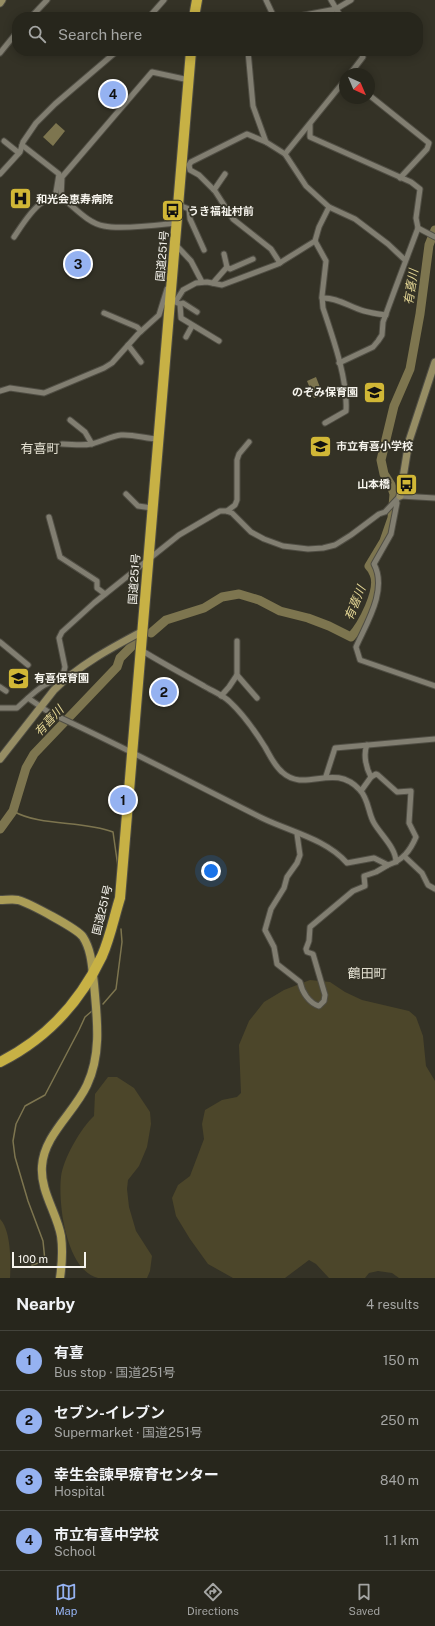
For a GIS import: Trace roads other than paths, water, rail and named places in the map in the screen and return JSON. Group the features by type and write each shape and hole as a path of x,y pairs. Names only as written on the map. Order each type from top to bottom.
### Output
{"highway":[{"path":"195,12 197,0"},
{"name":"国道251号","path":"0,1062 21,1052 52,1026 74,1003 93,973 102,955 120,898 143,631 147,560 175,302 172,287 191,56"}],"main road":[{"path":"0,900 17,900 29,904 77,931 83,936 90,953 98,1033 94,1063 87,1085 76,1104 55,1131 44,1152 42,1166 44,1187 61,1235 62,1260 60,1278"}],"street":[{"path":"36,12 47,0"},
{"path":"153,12 164,0"},
{"path":"266,0 272,12"},
{"path":"331,0 338,12"},
{"path":"320,12 336,9 351,0"},
{"path":"0,53 12,38"},
{"path":"0,174 19,153 22,145 36,123 111,56"},
{"path":"248,56 253,106 266,142"},
{"path":"354,68 363,56"},
{"path":"58,198 62,177 152,72 189,80"},
{"path":"284,154 310,125 339,88"},
{"path":"375,101 429,143 427,148 400,178"},
{"path":"310,125 310,137 411,182 420,189 416,218 418,228 386,315 382,335 373,347 339,363"},
{"path":"280,263 271,249 233,219 214,190 199,175 190,170 191,162 247,134 266,142 284,154 306,186 329,207 355,219 405,260"},
{"path":"4,141 19,153"},
{"path":"22,145 59,174 58,198"},
{"path":"214,190 224,174"},
{"path":"14,237 35,208 44,201 58,198 72,205 80,215 103,226 177,224"},
{"path":"178,205 189,209 190,218 204,250"},
{"path":"175,302 183,290 196,283 202,282 222,285 280,263 315,242 319,227 329,207"},
{"path":"418,228 435,237"},
{"path":"315,242 326,261 322,298 323,308 345,382 346,410 324,423"},
{"path":"175,244 191,261 202,282"},
{"path":"224,254 227,267"},
{"path":"227,267 230,270 253,259"},
{"path":"213,283 227,267"},
{"path":"0,391 10,388 44,393 63,386 112,363 141,331 159,315 167,288 172,287"},
{"path":"322,298 331,298 364,311 386,315"},
{"path":"175,302 184,303 197,312"},
{"path":"175,302 181,318 219,341"},
{"path":"104,313 137,327 141,331"},
{"path":"186,337 192,326"},
{"path":"128,345 141,362"},
{"path":"435,362 409,441 400,496 395,507 391,534 374,564 378,572 378,590 375,601 356,647 356,653 360,660 435,686"},
{"path":"70,420 85,432 92,444"},
{"path":"62,444 92,444 120,435 140,435 148,439 159,439"},
{"path":"227,512 235,505 237,500 237,460 239,454 249,442"},
{"path":"126,494 138,506 152,508"},
{"path":"400,496 435,498"},
{"path":"63,679 65,667 59,638 76,618 179,535 214,514 227,512 232,513 251,532 264,539 283,546 308,549 335,545 385,512 400,496"},
{"path":"49,517 60,557 97,581 97,588 105,594"},
{"path":"0,759 63,679 79,668 143,631"},
{"path":"221,696 237,675 237,641"},
{"path":"0,642 28,666"},
{"path":"141,650 229,701 246,720 282,773 298,780 315,780 326,776 346,779 361,791 367,802 371,818 394,852 396,862"},
{"path":"237,675 257,698"},
{"path":"0,708 17,708 36,690 48,683 63,679"},
{"path":"0,688 6,692"},
{"path":"28,698 40,708 226,800 297,834 326,845 347,862 374,858 388,864"},
{"path":"326,776 335,748 435,739"},
{"path":"367,745 365,750 367,770 371,777"},
{"path":"297,834 300,854 297,864 287,877 284,888 271,909 265,930 274,947 277,964 300,982 301,990 314,1004 319,1006 324,1001 325,995 313,954 307,952 306,949 309,941 310,927 353,891 365,886 364,876 376,872 388,864 396,862 404,856 416,837 409,823 411,791 397,792 376,774 371,777 361,791"},
{"path":"404,856 422,873 428,885 435,889"}],"waterway":[{"name":"有喜川","path":"151,633 166,620 204,608 222,597 239,594 259,600 280,611 308,618 329,626 351,637 355,632 365,616 373,598 375,589 374,574 369,566 384,541 392,518 394,494 391,485 384,474 381,460 394,406 410,369 420,314 429,245 435,230"},
{"name":"有喜川","path":"0,829 13,811 26,768 34,754 117,667 120,658 136,642"},
{"path":"13,811 24,816 49,822 101,828 113,832 118,867"},
{"path":"103,1004 116,989 122,942 121,929"},
{"path":"32,1265 45,1261 43,1241 28,1201 15,1157 13,1141 16,1124 25,1106 45,1095 85,1017 92,1011"}],"place":[{"name":"市立有喜中学校","path":"113,94"},
{"name":"和光会恵寿病院","path":"20,199"},
{"name":"うき福祉村前","path":"172,211"},
{"name":"幸生会諫早療育センター","path":"78,264"},
{"name":"のぞみ保育園","path":"374,392"},
{"name":"市立有喜小学校","path":"321,446"},
{"name":"山本橋","path":"406,484"},
{"name":"有喜保育園","path":"18,678"},
{"name":"セブン-イレブン","path":"164,692"},
{"name":"有喜","path":"123,800"}],"district":[{"name":"有喜町","path":"40,448"},
{"name":"鶴田町","path":"367,973"}]}
